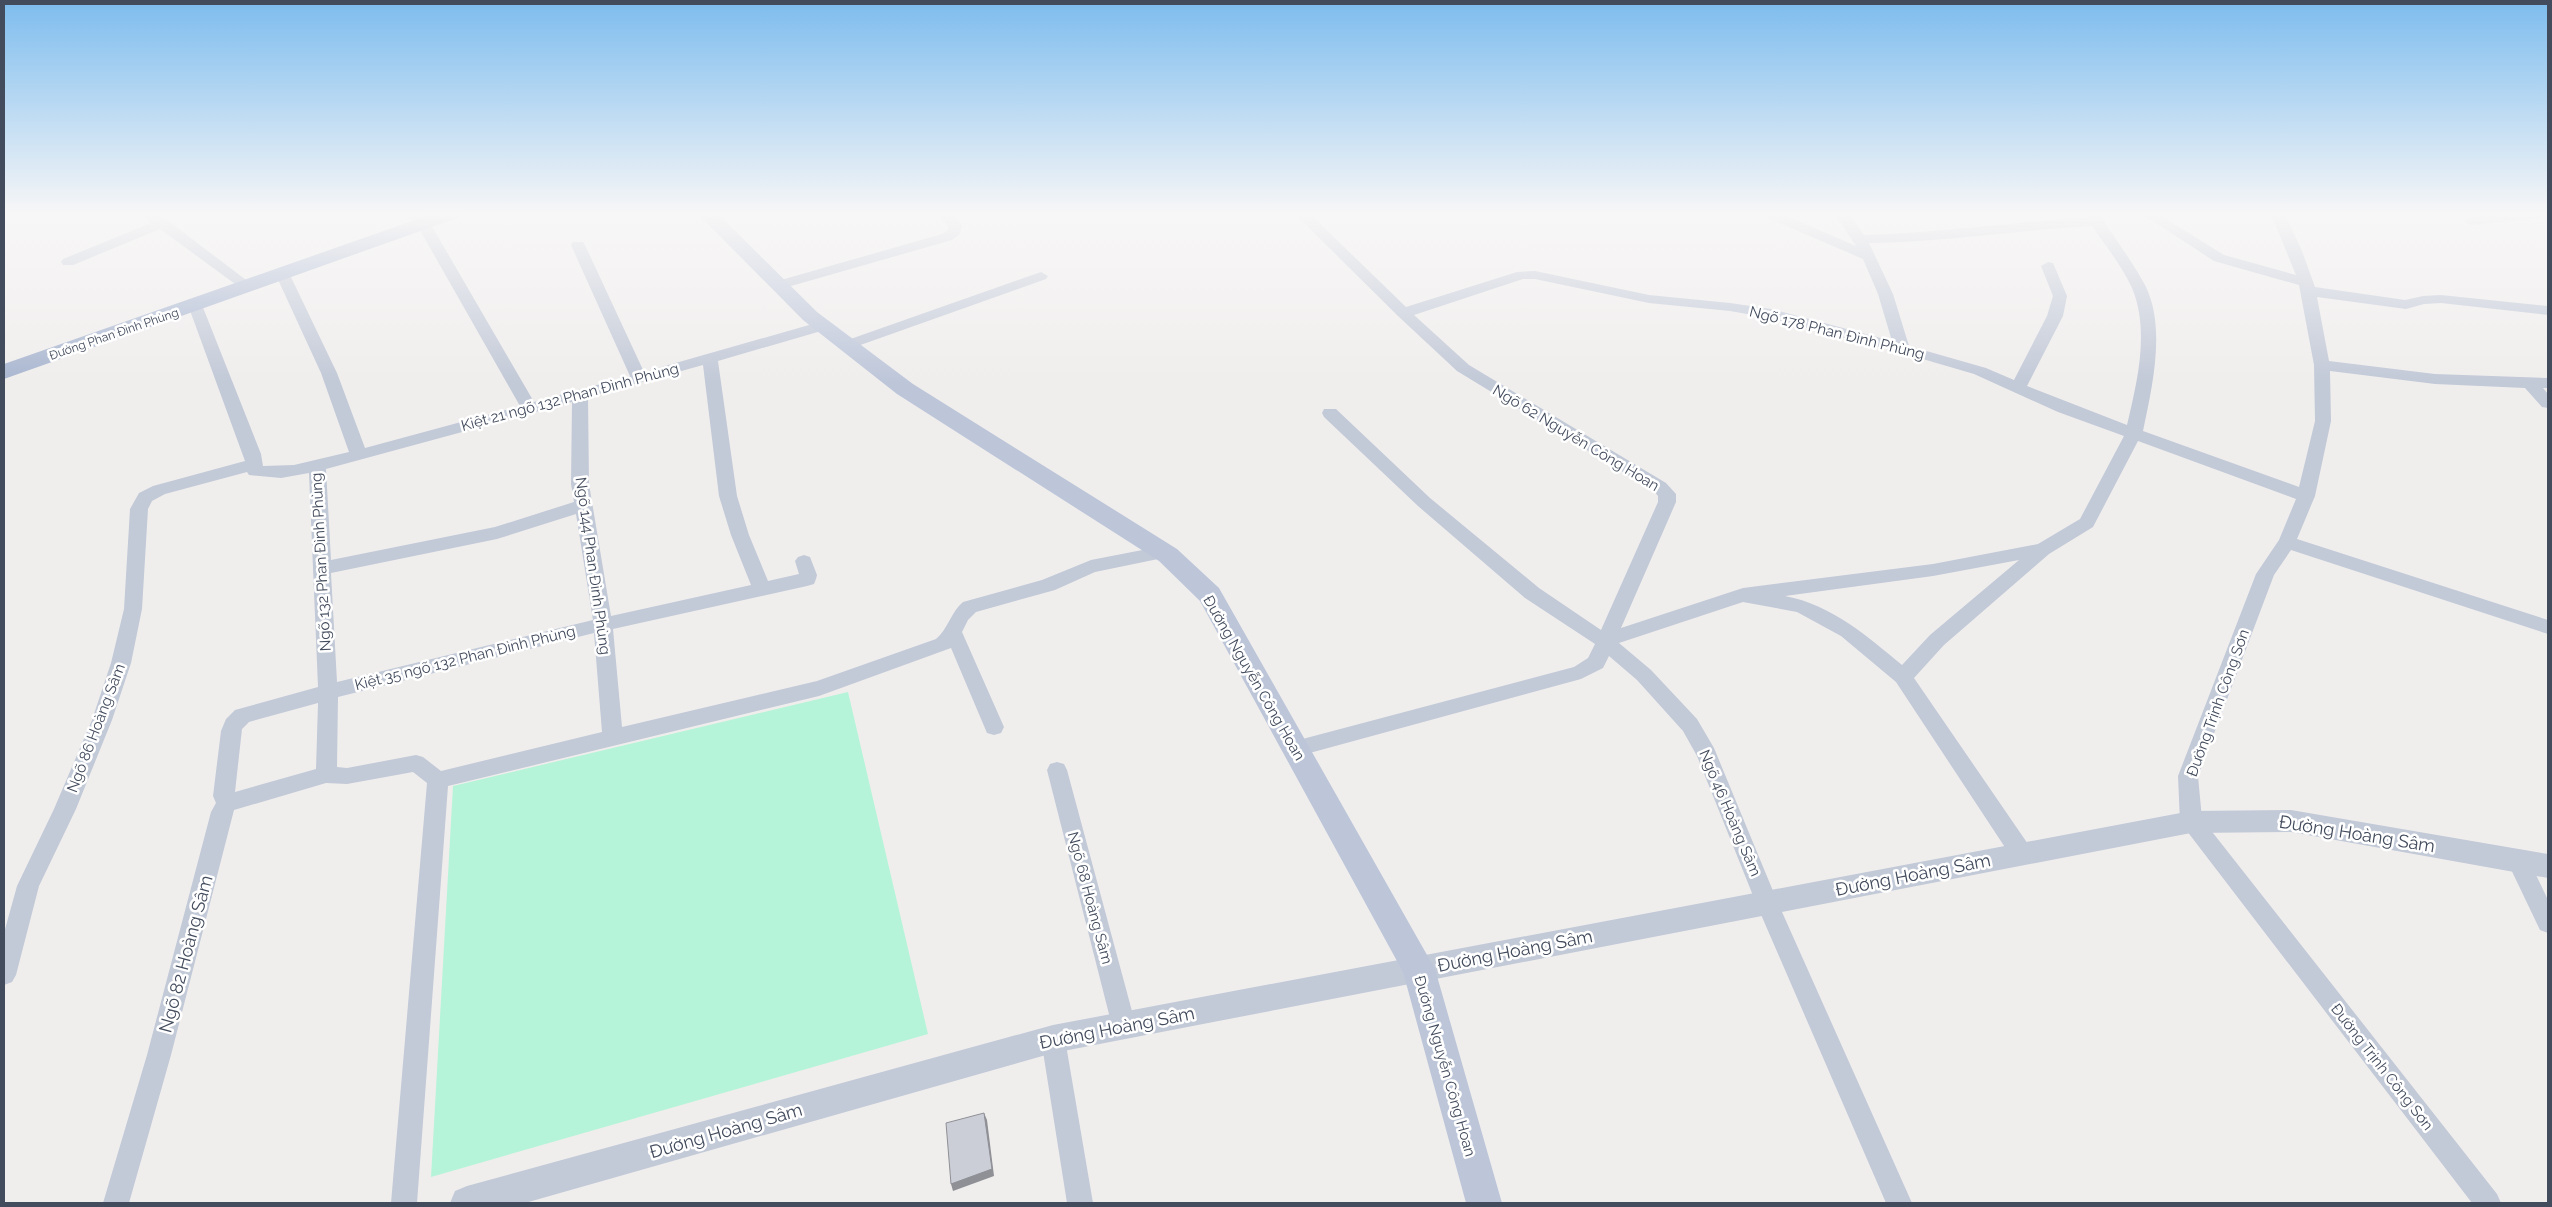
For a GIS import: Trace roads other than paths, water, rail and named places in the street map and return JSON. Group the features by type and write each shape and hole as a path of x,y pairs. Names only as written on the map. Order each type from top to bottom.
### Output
{"main road":[{"name":"Đường Phan Đình Phùng","path":"4,372 289,270"},
{"name":"Đường Nguyễn Công Hoan","path":"765,270 823,326 905,390 1163,552 1210,595 1419,970 1484,1203"}],"street":[{"path":"226,270 247,286"},
{"path":"449,270 530,408"},
{"path":"590,270 638,377"},
{"path":"779,285 830,270"},
{"path":"1359,270 1403,313"},
{"path":"1875,270 1893,314 1902,348"},
{"path":"2018,387 2055,316 2060,296 2050,270"},
{"path":"1903,676 1937,640 2043,549 2087,522 2134,433 2147,373 2148,326 2139,288 2128,270"},
{"path":"2256,270 2307,287 2406,305 2423,300 2442,300 2548,310"},
{"name":"Đường Trịnh Công Sơn","path":"2301,270 2307,287 2322,365 2324,421 2306,496 2287,542 2265,574 2188,776 2191,822 2488,1203"},
{"path":"282,273 329,373 359,455"},
{"path":"847,345 1041,276"},
{"name":"Ngõ 178 Phan Đình Phùng","path":"1403,313 1522,276 1535,276 1649,300 1730,307 1771,314 1902,348 1980,371 2064,408 2306,496"},
{"path":"195,305 254,454 254,464"},
{"name":"Ngõ 62 Nguyễn Công Hoan","path":"1295,749 1581,672 1596,663 1604,641 1667,502 1667,494 1660,486 1463,368 1403,313"},
{"name":"Kiệt 21 ngõ 132 Phan Đình Phùng","path":"317,466 638,377 710,360 823,326"},
{"path":"710,360 728,496 740,535 762,588"},
{"path":"2322,365 2382,375 2470,382 2548,383"},
{"path":"2529,383 2548,403"},
{"name":"Ngõ 144 Phan Đình Phùng","path":"580,394 580,484 582,506 603,625 613,737"},
{"name":"Ngõ 46 Hoàng Sâm","path":"1330,413 1397,478 1532,593 1604,641 1644,675 1690,725 1707,754 1767,903 1899,1203"},
{"name":"Ngõ 132 Phan Đình Phùng","path":"254,464 255,471 268,473 317,466 324,568 328,692 326,775"},
{"name":"Ngõ 86 Hoàng Sâm","path":"4,975 28,886 102,720 121,664 133,609 137,524 140,503 145,496 159,490 254,464"},
{"path":"324,568 497,532 582,506"},
{"path":"2287,542 2548,627"},
{"path":"1604,641 1743,595 1933,570 2043,549"},
{"path":"438,780 820,688 943,644 954,634 958,618 970,607 1048,585 1091,566 1163,552"},
{"name":"Kiệt 35 ngõ 132 Phan Đình Phùng","path":"227,803 224,796 231,731 237,720 328,692 603,625 807,579 808,575 804,561"},
{"path":"1743,595 1802,606 1848,630 1903,676 2022,854"},
{"path":"954,634 994,727"},
{"path":"227,803 326,775 347,776 416,763 438,780"},
{"name":"Ngõ 68 Hoàng Sâm","path":"1057,770 1124,1026"},
{"path":"404,1203 438,780"},
{"name":"Ngõ 82 Hoàng Sâm","path":"116,1203 159,1055 222,812 227,803"},
{"name":"Đường Hoàng Sâm","path":"467,1203 1053,1039 2191,822 2291,820 2548,866"},
{"path":"2518,861 2548,923"},
{"path":"1053,1039 1080,1203"}]}
